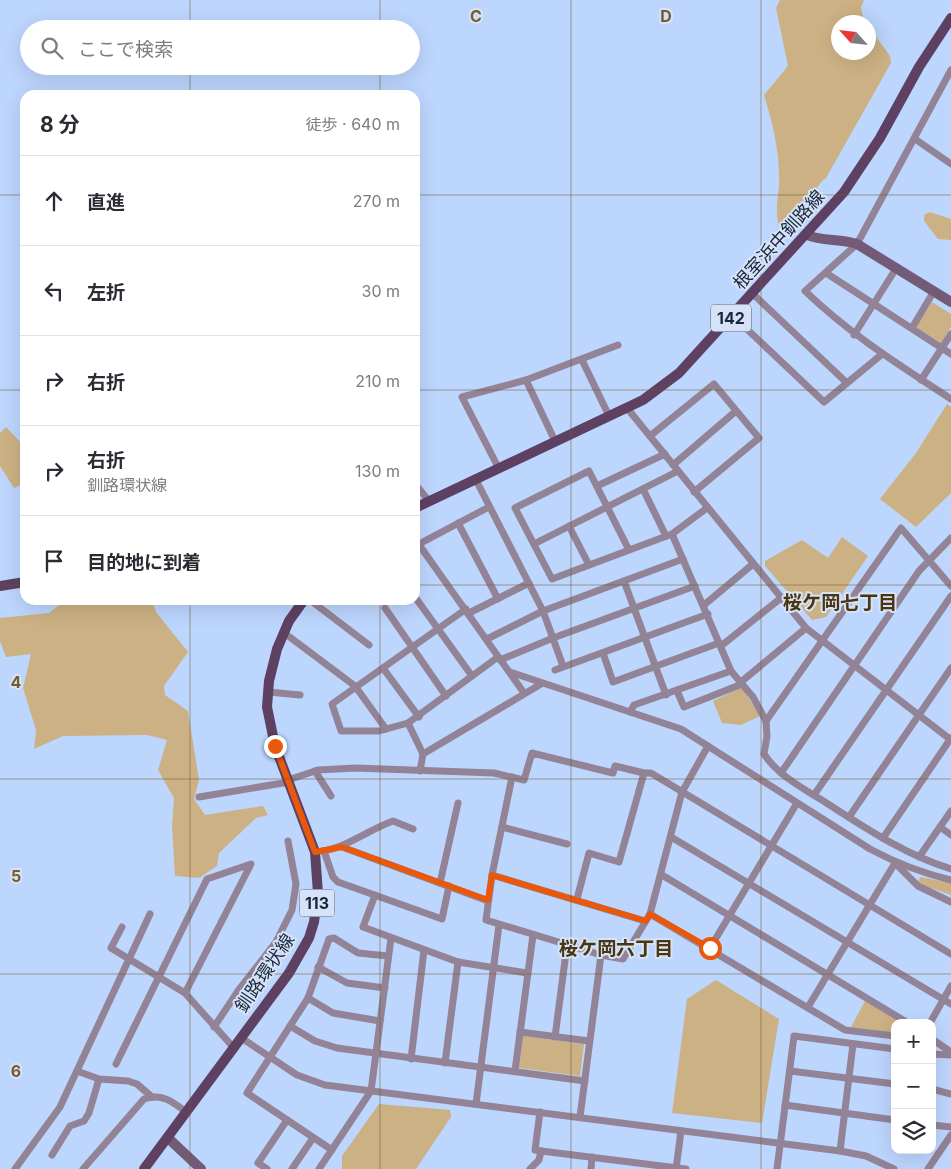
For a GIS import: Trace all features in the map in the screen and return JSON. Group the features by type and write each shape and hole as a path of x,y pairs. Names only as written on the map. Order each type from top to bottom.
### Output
{"main road":[{"name":"根室浜中釧路線","path":"420,506 498,467 627,408 664,386 694,358 733,316 844,192 860,170 919,67 951,18"},
{"path":"0,586 20,583"},
{"name":"釧路環状線","path":"144,1169 288,973 309,938 318,893 320,851 289,781 269,724 267,707 268,692 277,649 283,632 301,605"}],"street":[{"path":"951,70 857,244 805,291 854,335 881,355 951,399"},
{"path":"914,140 951,164"},
{"path":"807,235 816,239 848,240 857,244 951,302"},
{"path":"854,335 897,267"},
{"path":"826,273 951,354"},
{"path":"912,328 934,291"},
{"path":"753,294 848,383"},
{"path":"733,316 824,402 881,355"},
{"path":"921,380 951,334"},
{"path":"498,467 462,397 526,380 618,345"},
{"path":"582,360 609,416"},
{"path":"526,380 555,441"},
{"path":"650,436 714,384 759,438 694,492"},
{"path":"627,408 806,628 821,642 951,739 883,838"},
{"path":"673,465 736,411"},
{"path":"597,486 665,454"},
{"path":"629,550 590,471 516,508 552,580 669,535 707,508"},
{"path":"534,544 678,471"},
{"path":"475,478 543,610 563,666"},
{"path":"643,489 683,559 732,671 760,708 766,722 767,736 764,754 781,773 883,838 919,857 951,869"},
{"path":"420,490 429,501"},
{"path":"420,543 489,507"},
{"path":"458,523 498,599"},
{"path":"569,526 589,565"},
{"path":"766,722 901,528 951,586"},
{"path":"781,773 920,571 951,538"},
{"path":"420,545 524,693"},
{"path":"487,639 543,610 683,559"},
{"path":"704,604 753,564"},
{"path":"624,581 666,695"},
{"path":"529,583 498,599 467,611 438,627 332,704 341,731 386,729 408,723 419,717 472,676 499,659 695,586"},
{"path":"814,795 951,596"},
{"path":"603,653 613,682 720,644 781,598"},
{"path":"420,604 472,676"},
{"path":"317,605 369,645"},
{"path":"385,608 446,696"},
{"path":"555,670 708,614"},
{"path":"677,691 684,707 741,683 806,628"},
{"path":"283,632 355,686 386,729"},
{"path":"383,668 419,717"},
{"path":"849,817 951,668"},
{"path":"630,712 634,705 732,671"},
{"path":"510,672 541,684 681,729 895,863 918,886 951,902"},
{"path":"423,754 541,684"},
{"path":"268,692 300,694"},
{"path":"408,723 423,754 420,771"},
{"path":"512,777 492,875 486,920 602,955 623,958 650,914 662,875 682,792 708,746"},
{"path":"199,797 289,781 315,771 365,768 494,773 524,780 532,753 613,774 616,766 658,776 951,954"},
{"path":"315,771 331,796"},
{"path":"577,899 589,853 619,862 644,773"},
{"path":"440,883 458,803"},
{"path":"710,948 797,803"},
{"path":"919,857 951,811"},
{"path":"413,829 393,821 376,827 342,847 320,851 333,877 338,882 442,919 449,886"},
{"path":"502,826 568,844"},
{"path":"940,827 951,835"},
{"path":"671,837 951,1004"},
{"path":"214,1027 238,991 276,942 292,910 296,884 288,841"},
{"path":"342,847 488,900"},
{"path":"895,863 951,880"},
{"path":"808,1007 895,863"},
{"path":"116,1064 207,879 251,864 185,993"},
{"path":"492,875 646,921"},
{"path":"662,875 901,1019"},
{"path":"375,895 363,928 458,962 527,973"},
{"path":"15,1169 60,1107 150,914"},
{"path":"650,914 845,1030 891,1036"},
{"path":"476,1104 499,925"},
{"path":"122,927 111,948 185,993 233,1047"},
{"path":"515,1072 533,935"},
{"path":"332,1150 247,1093 308,998 329,939 334,938 358,954 388,956"},
{"path":"319,1169 371,1091 391,938"},
{"path":"555,1036 567,945"},
{"path":"411,1059 424,950"},
{"path":"580,1118 602,955"},
{"path":"445,1063 458,962"},
{"path":"318,967 347,983 384,988"},
{"path":"932,1019 951,986"},
{"path":"308,998 334,1013 380,1021"},
{"path":"290,1026 322,1044 337,1048 585,1081"},
{"path":"520,1032 589,1041"},
{"path":"777,1169 794,1036 891,1049"},
{"path":"240,1037 297,1075 325,1085 840,1151 866,1156 894,1169"},
{"path":"936,1042 951,1054"},
{"path":"840,1151 853,1044"},
{"path":"936,1054 951,1054"},
{"path":"77,1071 99,1079 128,1081 137,1084 152,1097 167,1099 186,1112"},
{"path":"790,1071 891,1083"},
{"path":"52,1154 70,1126 84,1120 89,1113 99,1079"},
{"path":"936,1090 951,1094"},
{"path":"83,1169 138,1105 152,1097"},
{"path":"785,1105 891,1119"},
{"path":"540,1112 535,1150 686,1169"},
{"path":"267,1169 258,1163 287,1120"},
{"path":"936,1125 951,1127"},
{"path":"676,1168 681,1131"},
{"path":"928,1169 951,1134"},
{"path":"168,1138 201,1169"},
{"path":"292,1169 313,1138"},
{"path":"530,1169 539,1160 541,1151"},
{"path":"591,1169 592,1157"}],"shaded area":[{"path":"780,0 864,0 861,7 863,15 831,15 831,60 876,60 876,37 890,56 891,63 826,178 795,218 779,226 777,212 778,156 764,95 788,66 776,8"},
{"path":"930,212 951,219 951,240 938,239 924,221 924,215"},
{"path":"932,302 951,314 951,327 941,343 916,327"},
{"path":"947,404 951,407 951,493 916,527 880,499 916,453"},
{"path":"6,427 20,442 20,485 14,488 0,466 0,433"},
{"path":"842,537 868,556 826,617 812,620 765,566 765,561 802,540 828,558"},
{"path":"59,605 154,605 156,612 188,652 164,686 165,695 188,711 199,780 194,799 205,815 263,806 268,815 256,818 219,853 217,866 199,878 175,876 172,826 174,798 158,770 167,740 147,735 63,736 34,749 36,730 23,688 31,654 6,657 0,641 0,618 49,613"},
{"path":"742,687 760,716 741,725 722,723 713,701"},
{"path":"921,877 951,883 951,895 922,885 918,881"},
{"path":"716,980 779,1019 762,1123 672,1113 687,999"},
{"path":"865,1001 895,1019 891,1019 891,1032 851,1027"},
{"path":"523,1036 584,1044 580,1076 519,1068"},
{"path":"379,1104 450,1110 451,1117 416,1169 342,1169 342,1156"}],"district":[{"name":"桜ケ岡七丁目","path":"840,602"},
{"name":"桜ケ岡六丁目","path":"616,948"}],"route":[{"path":"275,746 315,852 342,847 488,900 492,875 646,921 650,914 710,948"}]}
